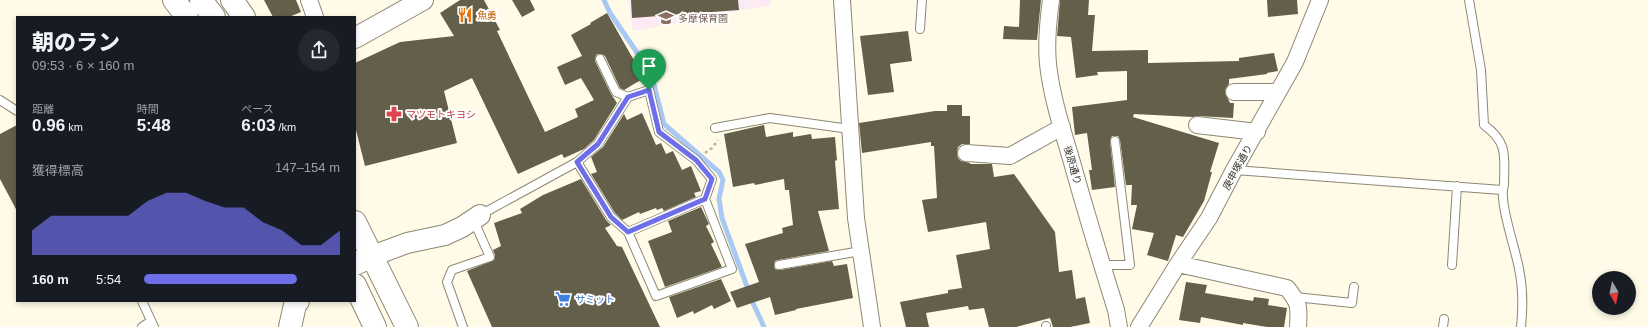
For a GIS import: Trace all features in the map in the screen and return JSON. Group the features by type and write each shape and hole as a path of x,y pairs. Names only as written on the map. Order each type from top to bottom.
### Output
{"main road":[{"path":"174,0 186,16"},
{"path":"201,0 213,16"},
{"path":"232,0 243,16"},
{"path":"356,226 364,260 407,327"},
{"path":"356,288 375,327"},
{"path":"290,327 295,305 297,302"}],"street":[{"path":"309,0 315,16"},
{"path":"356,37 423,0"},
{"path":"842,0 856,218 872,327"},
{"name":"後原通り","path":"1051,0 1048,35 1048,64 1062,127 1116,310 1119,327"},
{"name":"庚申塚通り","path":"1139,327 1178,264 1209,218 1234,170 1257,132 1295,62 1320,0"},
{"path":"1234,92 1278,92"},
{"path":"1197,125 1257,132"},
{"path":"966,153 1010,156 1062,127"},
{"path":"364,260 406,243 445,234 462,227 477,217"},
{"path":"1178,264 1287,288 1295,297 1299,308 1298,327"}],"lane":[{"path":"920,29 922,0"},
{"path":"1469,0 1481,70 1484,125 1496,133 1503,146 1504,185 1502,190 1519,270 1523,311 1522,327"},
{"path":"600,59 616,92 628,97"},
{"path":"463,327 447,282 452,270 490,257 477,217 577,162 598,144 628,97 649,90 659,132 696,160 712,179 705,199 732,269 656,296 628,232 611,217 577,162"},
{"path":"0,100 16,110"},
{"path":"716,128 770,118 850,129"},
{"path":"1102,265 1130,265 1115,141"},
{"path":"1234,170 1502,190"},
{"path":"1452,265 1456,186"},
{"path":"628,232 705,199"},
{"path":"779,265 861,251"},
{"path":"1295,297 1352,303 1354,286"},
{"path":"142,302 152,324 142,327"}],"path":[{"path":"706,153 712,148"}],"shaded area":[{"name":"多摩保育園","path":"628,0 770,0 771,5 633,31"}],"building":[{"path":"264,0 296,0 301,12 291,16 272,16"},
{"path":"460,0 484,0 500,30 497,31 545,132 578,117 575,109 594,100 581,78 565,85 557,67 582,56 571,35 607,13 644,78 624,90 620,88 605,56 597,54 595,61 617,103 594,140 584,149 564,158 562,154 518,174 472,78 444,91 457,143 365,166 356,130 356,63 400,42 454,36 440,13"},
{"path":"512,0 530,0 535,10 522,17"},
{"path":"631,0 738,0 739,10 632,18"},
{"path":"1020,0 1041,0 1037,40 1003,39 1004,26 1019,27"},
{"path":"1060,0 1089,0 1088,15 1095,15 1092,51 1148,50 1148,63 1239,61 1239,58 1274,53 1278,71 1229,79 1229,84 1225,92 1230,103 1234,103 1233,118 1134,114 1133,117 1219,143 1210,172 1212,172 1204,201 1183,237 1176,235 1168,261 1147,255 1154,233 1132,229 1137,205 1131,205 1132,185 1126,185 1120,140 1118,136 1112,136 1110,141 1115,187 1092,190 1089,170 1092,170 1087,133 1075,135 1072,107 1127,100 1127,71 1097,72 1098,75 1076,78 1071,37 1057,36"},
{"path":"1267,0 1297,0 1298,14 1268,17"},
{"path":"908,31 912,61 890,64 894,92 868,95 860,36"},
{"path":"947,105 962,105 962,116 970,116 970,144 962,144 958,147 958,158 961,161 970,164 992,164 994,177 1014,174 1055,232 1059,272 1072,270 1076,299 1085,297 1090,323 1070,327 1053,327 1050,318 1016,327 989,327 984,308 969,310 968,306 926,313 929,327 906,327 900,302 948,293 948,290 962,288 956,255 990,249 986,222 928,232 922,200 937,198 934,146 931,146 931,142 862,153 859,123 935,111 947,111"},
{"path":"642,113 656,145 661,143 666,154 673,151 682,170 691,166 701,191 694,193 696,197 664,211 662,208 657,210 656,208 640,214 639,212 622,220 615,213 591,174 597,172 591,157 603,147 624,114 627,120"},
{"path":"764,125 766,137 793,132 793,137 811,134 812,139 835,137 837,160 835,161 839,209 818,211 829,251 778,260 775,261 774,266 775,269 780,270 832,261 834,266 847,264 853,298 796,309 775,315 770,297 737,308 730,292 759,282 745,244 783,233 782,228 793,225 789,190 785,190 784,179 755,185 754,183 733,187 724,134"},
{"path":"16,126 16,209 0,179 0,134"},
{"name":"サミット","path":"581,179 606,220 611,225 605,228 617,246 622,247 660,327 492,327 467,271 494,260 495,255 493,250 501,246 494,223 522,213 520,209 543,195"},
{"path":"701,207 709,224 706,226 714,242 711,244 722,267 665,287 648,241 672,232 668,221"},
{"path":"721,279 731,301 714,309 712,305 694,314 693,311 677,318 669,297"},
{"path":"1186,282 1207,285 1205,293 1253,301 1254,297 1269,299 1268,305 1287,308 1284,327 1267,327 1243,323 1243,325 1201,317 1200,323 1179,320"}],"waterway":[{"path":"604,0 610,13 651,73 664,124 719,172 723,180 719,199 722,218 753,303 764,327"}],"place":[{"name":"魚勇","path":"465,15"},
{"name":"多摩保育園","path":"666,18"},
{"name":"マツモトキヨシ","path":"394,114"},
{"name":"サミット","path":"563,299"}],"route":[{"path":"649,90 659,132 696,160 712,179 705,199 628,232 611,217 577,162 598,144 628,97 649,90"}]}
